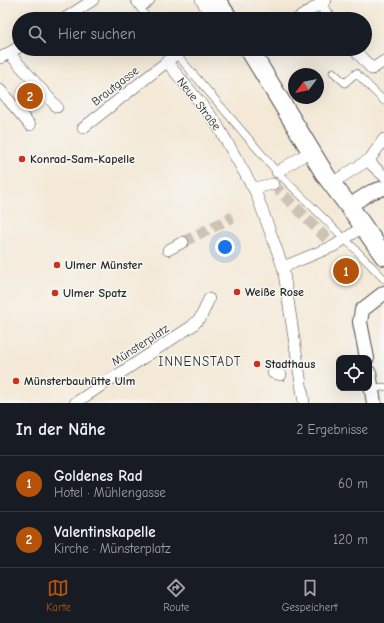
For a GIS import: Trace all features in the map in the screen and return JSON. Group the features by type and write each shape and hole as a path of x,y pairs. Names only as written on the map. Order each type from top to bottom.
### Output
{"street":[{"path":"75,12 93,0"},
{"path":"141,0 144,4 149,0"},
{"path":"201,0 209,12"},
{"path":"216,0 224,12"},
{"path":"308,12 323,2 328,12"},
{"path":"4,56 57,107"},
{"name":"Brautgasse","path":"83,128 173,56"},
{"path":"254,56 332,183 384,256"},
{"path":"360,56 372,69 384,61"},
{"name":"Neue Straße","path":"167,62 215,120 254,188 282,263"},
{"path":"0,90 30,125"},
{"path":"332,183 370,159 384,139"},
{"path":"278,172 312,151"},
{"path":"370,159 372,165 384,176"},
{"path":"254,188 273,184"},
{"path":"349,206 371,192 384,188"},
{"path":"304,403 282,263 331,243 346,239 364,226"},
{"path":"168,250 183,242"},
{"path":"366,355 360,322 362,310 384,294"},
{"name":"Münsterplatz","path":"75,403 192,326 201,317 208,299"},
{"path":"372,378 378,387 374,403"}],"lane":[{"path":"134,0 143,12"},
{"path":"182,56 278,172 384,279"},
{"path":"333,72 345,83 356,73 384,101"}],"tunnel":[{"path":"273,184 328,240"},
{"path":"183,242 233,217"}],"place":[{"name":"Valentinskapelle","path":"30,96"},
{"name":"Konrad-Sam-Kapelle","path":"22,159"},
{"name":"Ulmer Münster","path":"57,265"},
{"name":"Goldenes Rad","path":"346,271"},
{"name":"Weiße Rose","path":"237,292"},
{"name":"Ulmer Spatz","path":"55,293"},
{"name":"Stadthaus","path":"257,364"},
{"name":"Münsterbauhütte Ulm","path":"16,381"}],"district":[{"name":"INNENSTADT","path":"200,361"}]}
